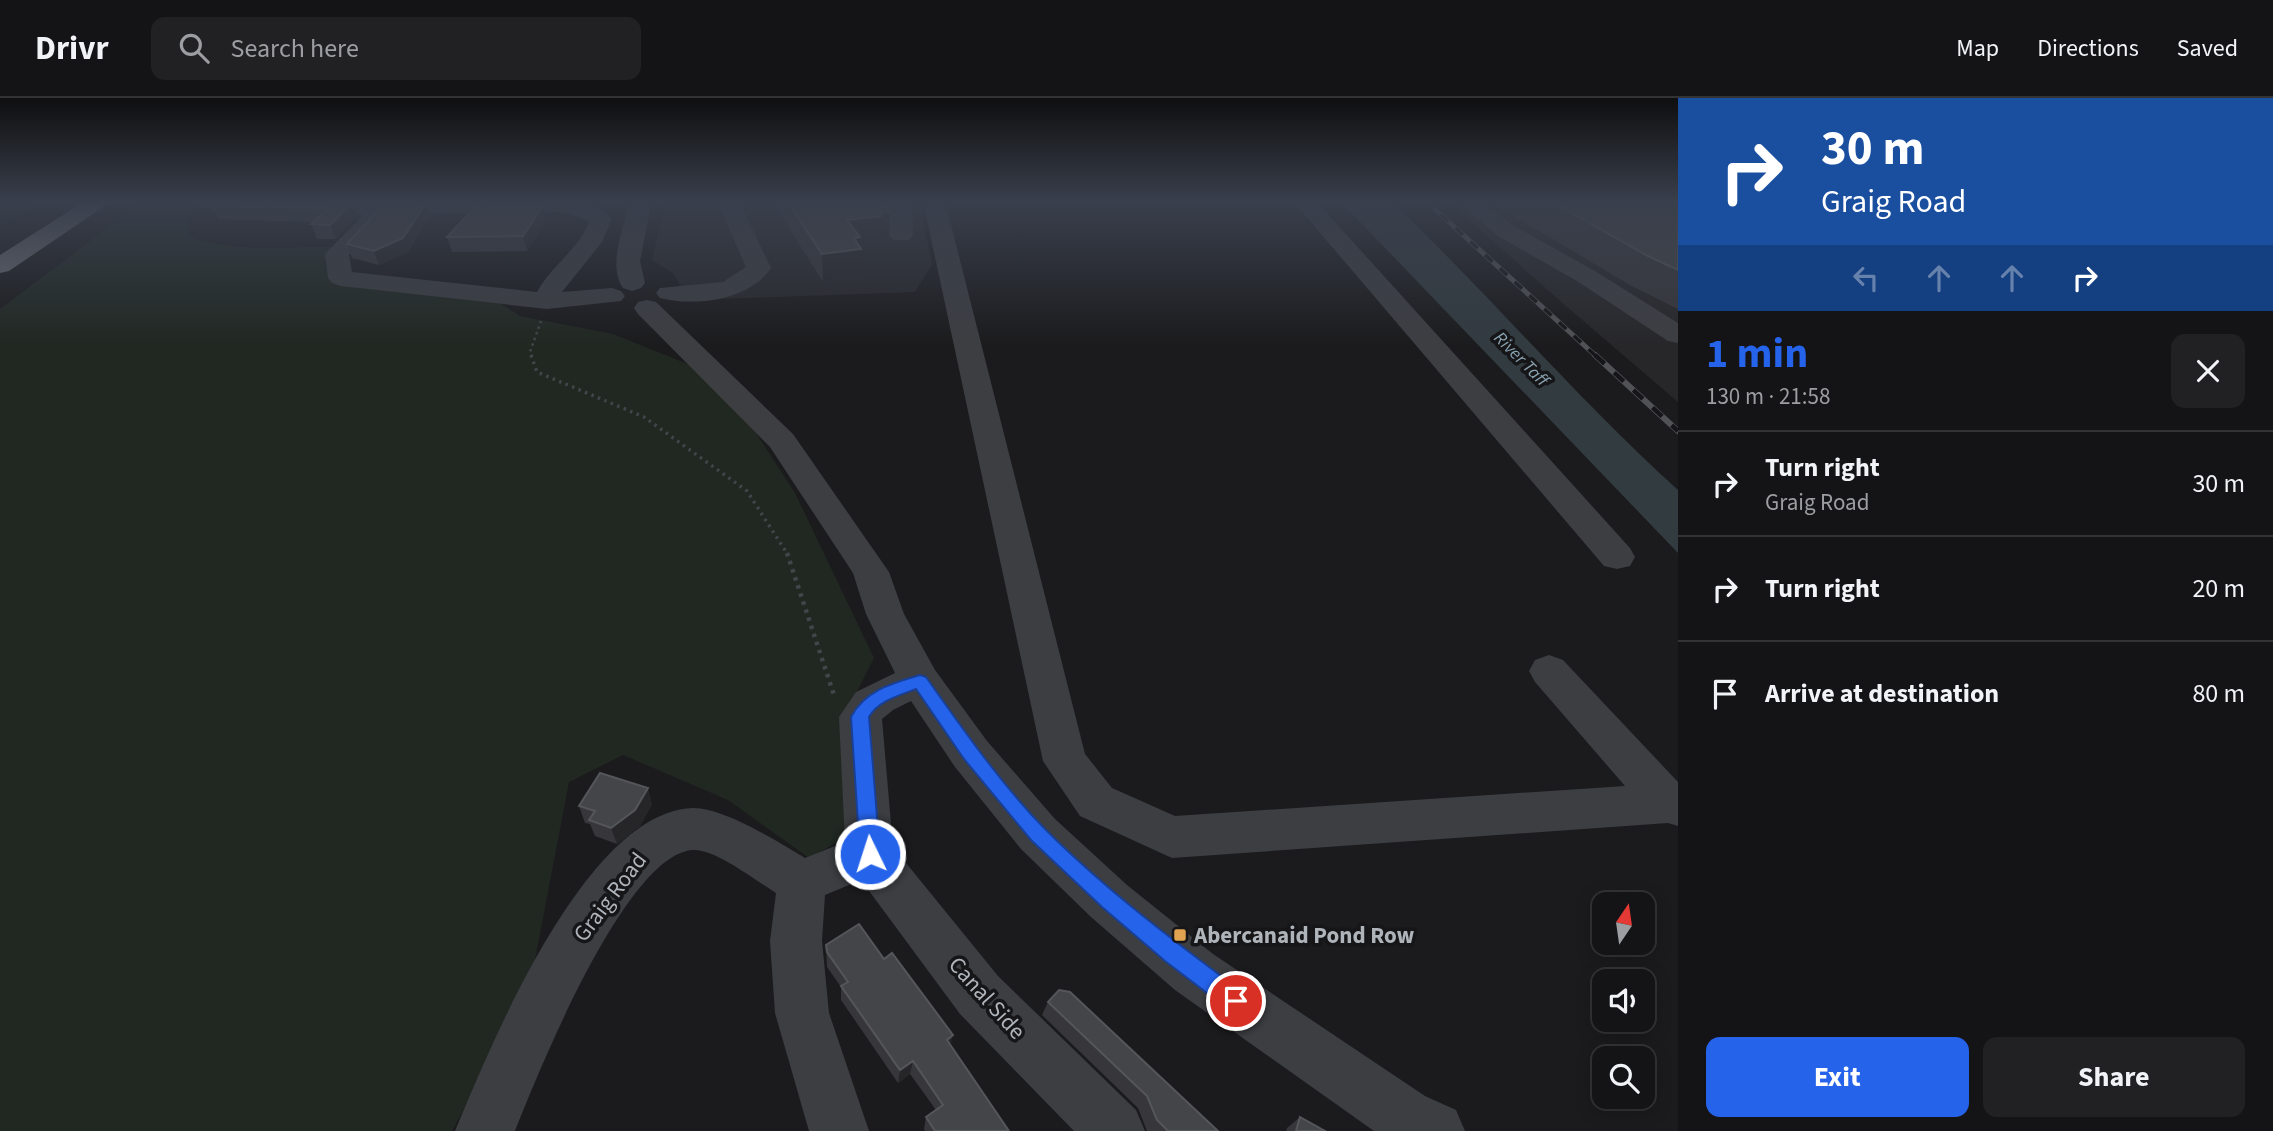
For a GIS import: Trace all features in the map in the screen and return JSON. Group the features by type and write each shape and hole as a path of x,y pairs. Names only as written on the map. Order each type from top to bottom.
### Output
{"highway":[{"path":"0,266 26,249"}],"street":[{"path":"342,249 337,254 341,278 547,301 726,290 750,281 759,268 750,249"},
{"path":"547,301 548,290 586,249"},
{"path":"631,249 628,261 640,295 782,441 872,572 885,614 920,681 971,754 1038,834 1109,901 1194,972 1404,1117 1436,1131"},
{"path":"945,249 1065,761 1096,802 1172,837 1673,805"},
{"path":"1346,249 1617,557"},
{"path":"1539,249 1678,335"},
{"path":"1549,671 1673,805"},
{"path":"839,1131 802,1013 796,941 802,882 870,854 860,717 865,708 887,692 920,681"},
{"name":"Graig Road","path":"485,1131 521,1044 585,924 630,862 648,845 670,833 690,828 715,833 802,882"},
{"name":"Canal Side","path":"870,854 979,995 1115,1131"}],"path":[{"path":"547,301 530,352 537,372 644,417 747,491 785,547 836,700 865,708"}],"shaded area":[{"path":"79,249 332,249 325,263 333,281 495,300 520,316 613,334 690,365 754,430 795,493 874,658 842,721 848,836 809,858 728,800 623,755 569,782 530,986 452,1131 0,1131 0,309"},
{"path":"655,249 929,249 932,264 915,292 689,300 673,273 652,260"},
{"path":"1502,249 1678,249 1678,402"}],"water":[{"name":"River Taff","path":"1386,249 1440,249 1604,420 1678,490 1678,553"}],"building":[{"path":"819,249 859,249 822,254"},
{"path":"1636,249 1678,249 1678,270"},
{"path":"600,773 648,788 635,810 611,828 589,820 595,811 579,806"},
{"path":"859,924 884,959 892,953 953,1035 947,1040 1009,1131 935,1131 926,1117 943,1105 913,1061 900,1070 841,986 848,982 827,952 826,945"},
{"path":"1059,990 1070,992 1218,1131 1168,1131 1157,1120 1147,1096 1048,1002"},
{"path":"1300,1117 1325,1131 1296,1131"}],"railway":[{"path":"1479,249 1597,357"},
{"path":"1595,355 1678,431"}],"place":[{"name":"Abercanaid Pond Row","path":"1180,935"}],"route":[{"path":"870,854 860,717 865,708 887,692 920,681 971,754 1038,834 1109,901 1194,972 1236,1001"}]}
